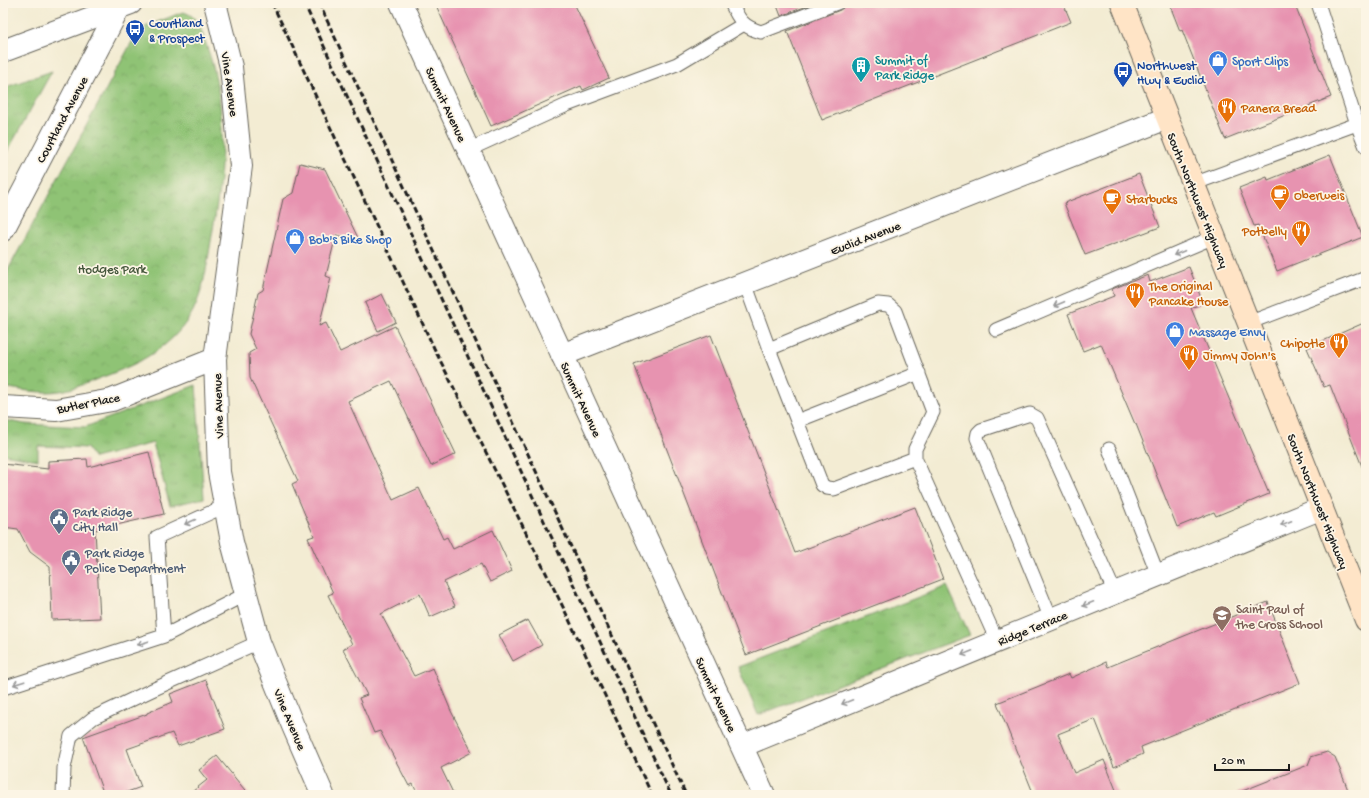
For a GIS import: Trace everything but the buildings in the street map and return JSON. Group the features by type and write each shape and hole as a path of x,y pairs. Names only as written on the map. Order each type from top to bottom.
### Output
{"main road":[{"name":"South Northwest Highway","path":"1122,3 1366,620"}],"street":[{"name":"Vine Avenue","path":"215,3 231,67 241,166 215,359 219,472 232,542 259,642 323,795"},
{"name":"Summit Avenue","path":"401,3 764,795"},
{"path":"3,51 125,6"},
{"name":"Courtland Avenue","path":"3,230 125,6"},
{"name":"Euclid Avenue","path":"562,355 1167,118"},
{"name":"Butler Place","path":"3,407 56,410 112,400 215,359"},
{"name":"Ridge Terrace","path":"742,746 1322,508"}],"lane":[{"path":"731,3 739,19 744,24 752,30 761,32 837,3"},
{"path":"1318,3 1362,122 1366,147"},
{"path":"468,150 567,105 677,64 744,24"},
{"path":"1193,184 1362,122"},
{"path":"996,330 1214,237"},
{"path":"1248,323 1366,278"},
{"path":"745,283 822,485 827,488 834,489 915,458"},
{"path":"769,349 878,304 888,305 895,311 933,412 915,449 915,458 997,641"},
{"path":"797,421 919,373"},
{"path":"1051,619 977,438 978,433 981,430 1030,414 1037,418 1115,593"},
{"path":"1109,449 1158,575"},
{"path":"164,636 157,537 225,506"},
{"path":"3,688 164,636 246,594"},
{"path":"64,795 64,768 71,736 93,718 259,642"}],"green space":[{"name":"Hodges Park","path":"183,12 196,20 203,34 214,69 219,93 221,118 222,142 219,191 205,277 197,303 185,324 165,345 141,361 114,373 75,387 53,392 38,392 3,387 3,279 135,36 147,26"},
{"path":"52,71 6,154 3,150 3,88"},
{"path":"196,385 204,498 170,506 153,443 94,458 87,448 38,446 38,460 3,454 3,420 25,424 85,427"},
{"path":"947,586 970,635 758,715 738,667"}],"railway":[{"path":"272,3 434,348 564,609 652,795"},
{"path":"304,3 671,795"},
{"path":"319,3 686,795"}],"place":[{"name":"Courtland & Prospect","path":"135,46"},
{"name":"Sport Clips","path":"1218,77"},
{"name":"Summit of Park Ridge","path":"861,83"},
{"name":"Northwest Hwy & Euclid","path":"1123,88"},
{"name":"Panera Bread","path":"1227,124"},
{"name":"Oberweis","path":"1280,211"},
{"name":"Starbucks","path":"1112,215"},
{"name":"Potbelly","path":"1301,247"},
{"name":"Bob's Bike Shop","path":"295,255"},
{"name":"The Original Pancake House","path":"1135,309"},
{"name":"Massage Envy","path":"1175,348"},
{"name":"Chipotle","path":"1339,359"},
{"name":"Jimmy John's","path":"1189,371"},
{"name":"Park Ridge City Hall","path":"59,535"},
{"name":"Park Ridge Police Department","path":"71,576"},
{"name":"Saint Paul of the Cross School","path":"1222,632"}]}
